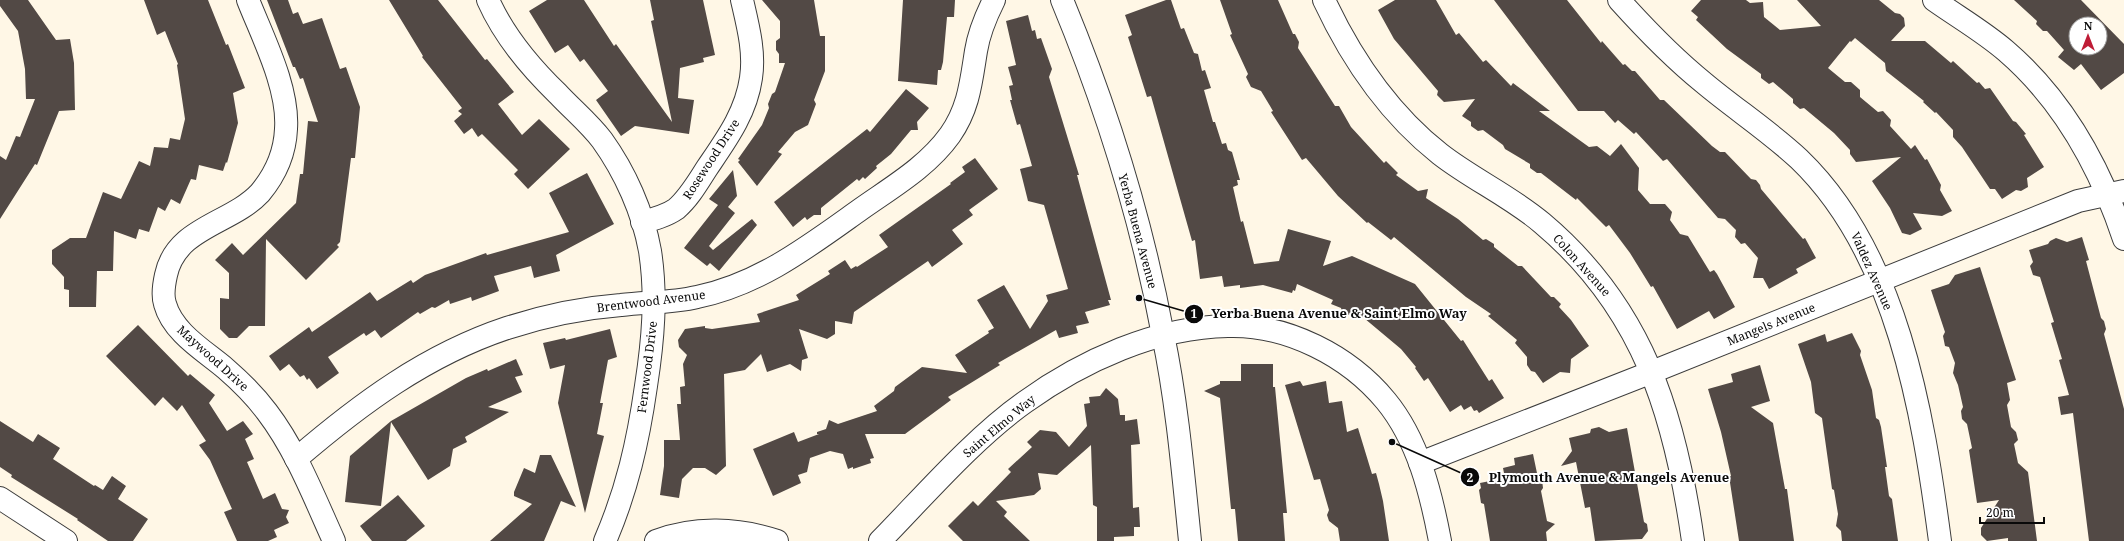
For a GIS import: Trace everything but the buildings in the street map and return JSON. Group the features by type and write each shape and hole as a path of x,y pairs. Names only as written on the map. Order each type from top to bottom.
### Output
{"street":[{"name":"Maywood Drive","path":"248,0 279,80 285,103 286,129 282,153 273,175 260,193 241,208 194,234 177,249 168,266 163,286 165,304 175,324 248,390 283,434 334,541"},
{"name":"Fernwood Drive","path":"488,0 495,15 514,45 536,72 582,117 602,140 632,194 642,222 649,250 654,302 648,371 637,443 628,479 605,541"},
{"name":"Rosewood Drive","path":"642,222 659,218 675,209 688,196 734,128 746,102 751,78 752,52 742,0"},
{"name":"Brentwood Avenue","path":"296,459 347,416 376,395 432,360 472,341 537,320 581,310 694,298 728,290 759,277 789,260 904,179 929,159 950,134 965,106 973,77 976,50 983,23 994,0"},
{"name":"Yerba Buena Avenue","path":"1062,0 1091,76 1123,174 1151,280 1164,335 1173,394 1190,541"},
{"name":"Colon Avenue","path":"1324,0 1340,34 1384,100 1412,129 1440,154 1541,222 1569,248 1618,306 1636,338 1652,372 1675,440 1693,541"},
{"name":"Valdez Avenue","path":"1620,0 1675,59 1768,132 1800,160 1825,187 1846,216 1864,247 1895,324 1918,408 1928,454 1940,541"},
{"path":"1934,0 2006,51 2032,76 2054,102 2094,163 2116,193 2124,239"},
{"name":"Mangels Avenue","path":"1420,463 1652,372 2078,201 2116,193"},
{"name":"Saint Elmo Way","path":"880,541 959,460 1024,402 1059,380 1092,362 1164,335 1228,325 1262,328 1298,339 1332,354 1362,375 1387,402 1404,428 1420,463 1434,506 1440,541"},
{"path":"0,498 66,541"},
{"path":"656,541 691,532 723,530 756,534 777,541"}],"place":[{"name":"Yerba Buena Avenue & Saint Elmo Way","path":"1139,298"},
{"name":"Plymouth Avenue & Mangels Avenue","path":"1392,442"}]}
